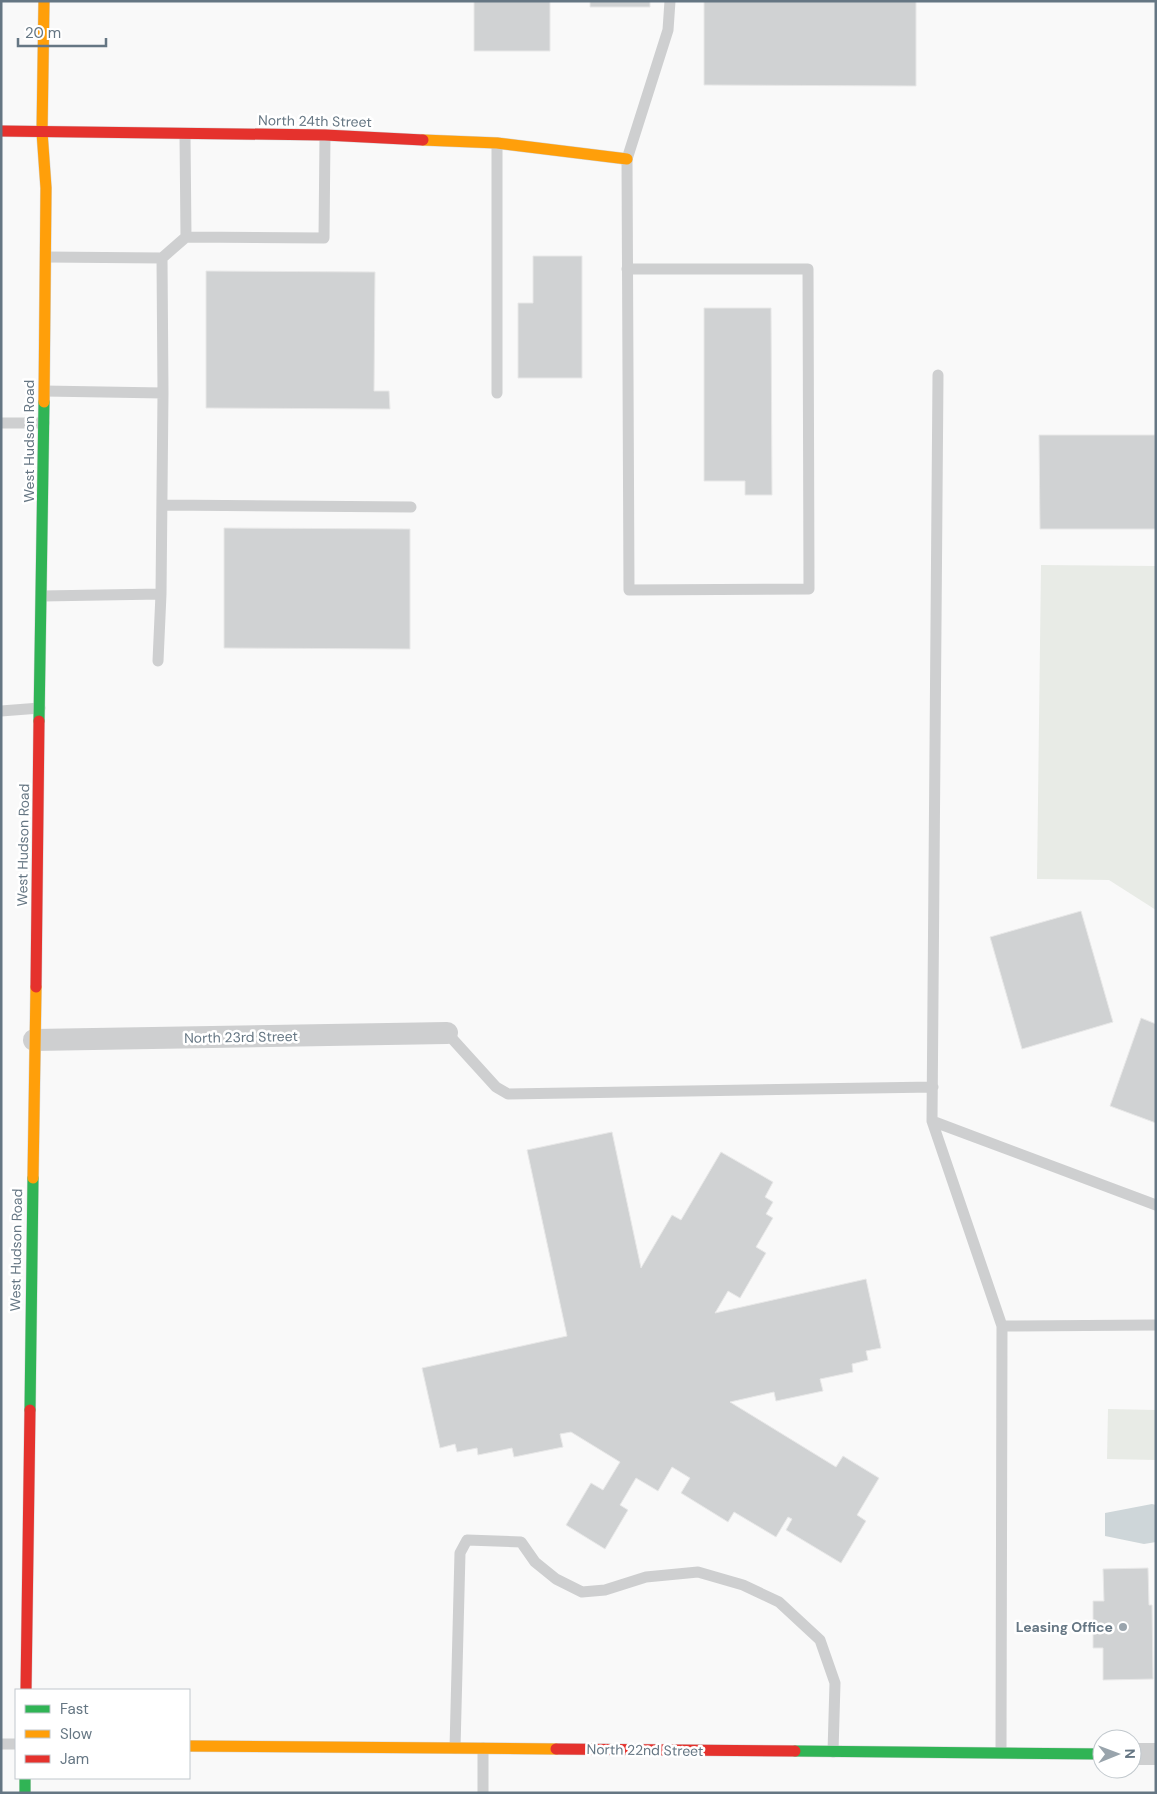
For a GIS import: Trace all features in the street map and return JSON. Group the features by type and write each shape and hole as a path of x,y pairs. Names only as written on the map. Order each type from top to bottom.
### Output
{"main road":[{"name":"West Hudson Road","path":"26,1689 46,257 46,188 42,132 44,1"},
{"name":"North 24th Street","path":"1,131 185,135 325,135 497,143 627,160"},
{"name":"North 22nd Street","path":"190,1746 1092,1754"},
{"path":"25,1779 25,1793"}],"street":[{"name":"North 23rd Street","path":"34,1040 447,1033"},
{"path":"1142,1754 1156,1754"}],"lane":[{"path":"628,269 808,269 809,589 629,590 627,160 668,30 670,1"},
{"path":"185,135 186,237"},
{"path":"46,257 162,258 186,237 324,238 325,135"},
{"path":"497,143 497,393"},
{"path":"158,661 162,505 162,258"},
{"path":"938,375 932,1120 1002,1326 1000,1753"},
{"path":"44,391 163,393"},
{"path":"1,423 44,423"},
{"path":"162,505 411,507"},
{"path":"42,596 161,594"},
{"path":"1,711 41,708"},
{"path":"447,1033 496,1088 508,1094 933,1086"},
{"path":"932,1120 1156,1206"},
{"path":"1002,1326 1156,1325"},
{"path":"455,1748 460,1553 467,1540 521,1542 535,1562 556,1579 582,1592 605,1590 646,1577 698,1572 743,1584 779,1602 820,1640 835,1684 833,1752"},
{"path":"1,1744 15,1744"},
{"path":"483,1748 483,1793"}],"shaded area":[{"path":"1041,565 1156,566 1156,910 1109,880 1037,879"},
{"path":"1108,1409 1156,1410 1156,1460 1107,1459"},
{"path":"1152,1504 1156,1505 1156,1542 1144,1544 1105,1536 1105,1513"}],"building":[{"path":"474,1 550,1 550,51 474,51"},
{"path":"590,1 650,1 650,7 590,7"},
{"path":"704,1 916,1 916,86 704,85"},
{"path":"533,256 582,256 582,378 518,378 518,303 533,303"},
{"path":"206,271 375,272 374,391 389,391 390,409 206,408"},
{"path":"704,308 771,308 772,495 745,495 745,481 704,481"},
{"path":"1039,435 1155,435 1156,529 1040,529"},
{"path":"224,528 410,529 410,649 224,648"},
{"path":"1081,911 1113,1022 1022,1049 990,937"},
{"path":"1141,1018 1156,1024 1156,1123 1110,1106"},
{"path":"612,1132 641,1268 672,1215 681,1220 721,1152 773,1182 765,1197 773,1202 766,1214 773,1218 756,1247 766,1253 740,1298 728,1291 715,1313 866,1279 881,1348 866,1351 868,1360 852,1364 853,1372 820,1379 823,1391 776,1401 774,1392 730,1402 836,1467 843,1456 879,1478 857,1515 866,1521 841,1563 786,1530 792,1519 788,1517 776,1537 734,1512 728,1522 681,1493 690,1478 672,1467 658,1491 636,1478 620,1505 628,1510 605,1549 566,1525 591,1483 603,1490 620,1462 571,1432 560,1434 563,1447 514,1457 512,1448 478,1455 477,1448 457,1452 455,1444 440,1448 422,1368 567,1336 527,1150"},
{"name":"Leasing Office","path":"1148,1568 1149,1605 1152,1605 1153,1679 1103,1680 1103,1648 1093,1648 1093,1601 1104,1601 1103,1569"}],"traffic: fast":[{"path":"39,721 44,402"},
{"path":"30,1410 33,1178"},
{"path":"795,1751 1092,1754"},
{"path":"25,1779 25,1793"}],"traffic: slow":[{"path":"44,1 42,132 46,188 44,402"},
{"path":"423,140 497,143 627,159"},
{"path":"33,1178 36,987"},
{"path":"190,1746 556,1749"}],"traffic: jam":[{"path":"1,131 325,135 423,140"},
{"path":"36,987 39,721"},
{"path":"26,1689 30,1410"},
{"path":"556,1749 795,1751"}],"place":[{"name":"Leasing Office","path":"1123,1627"}]}
